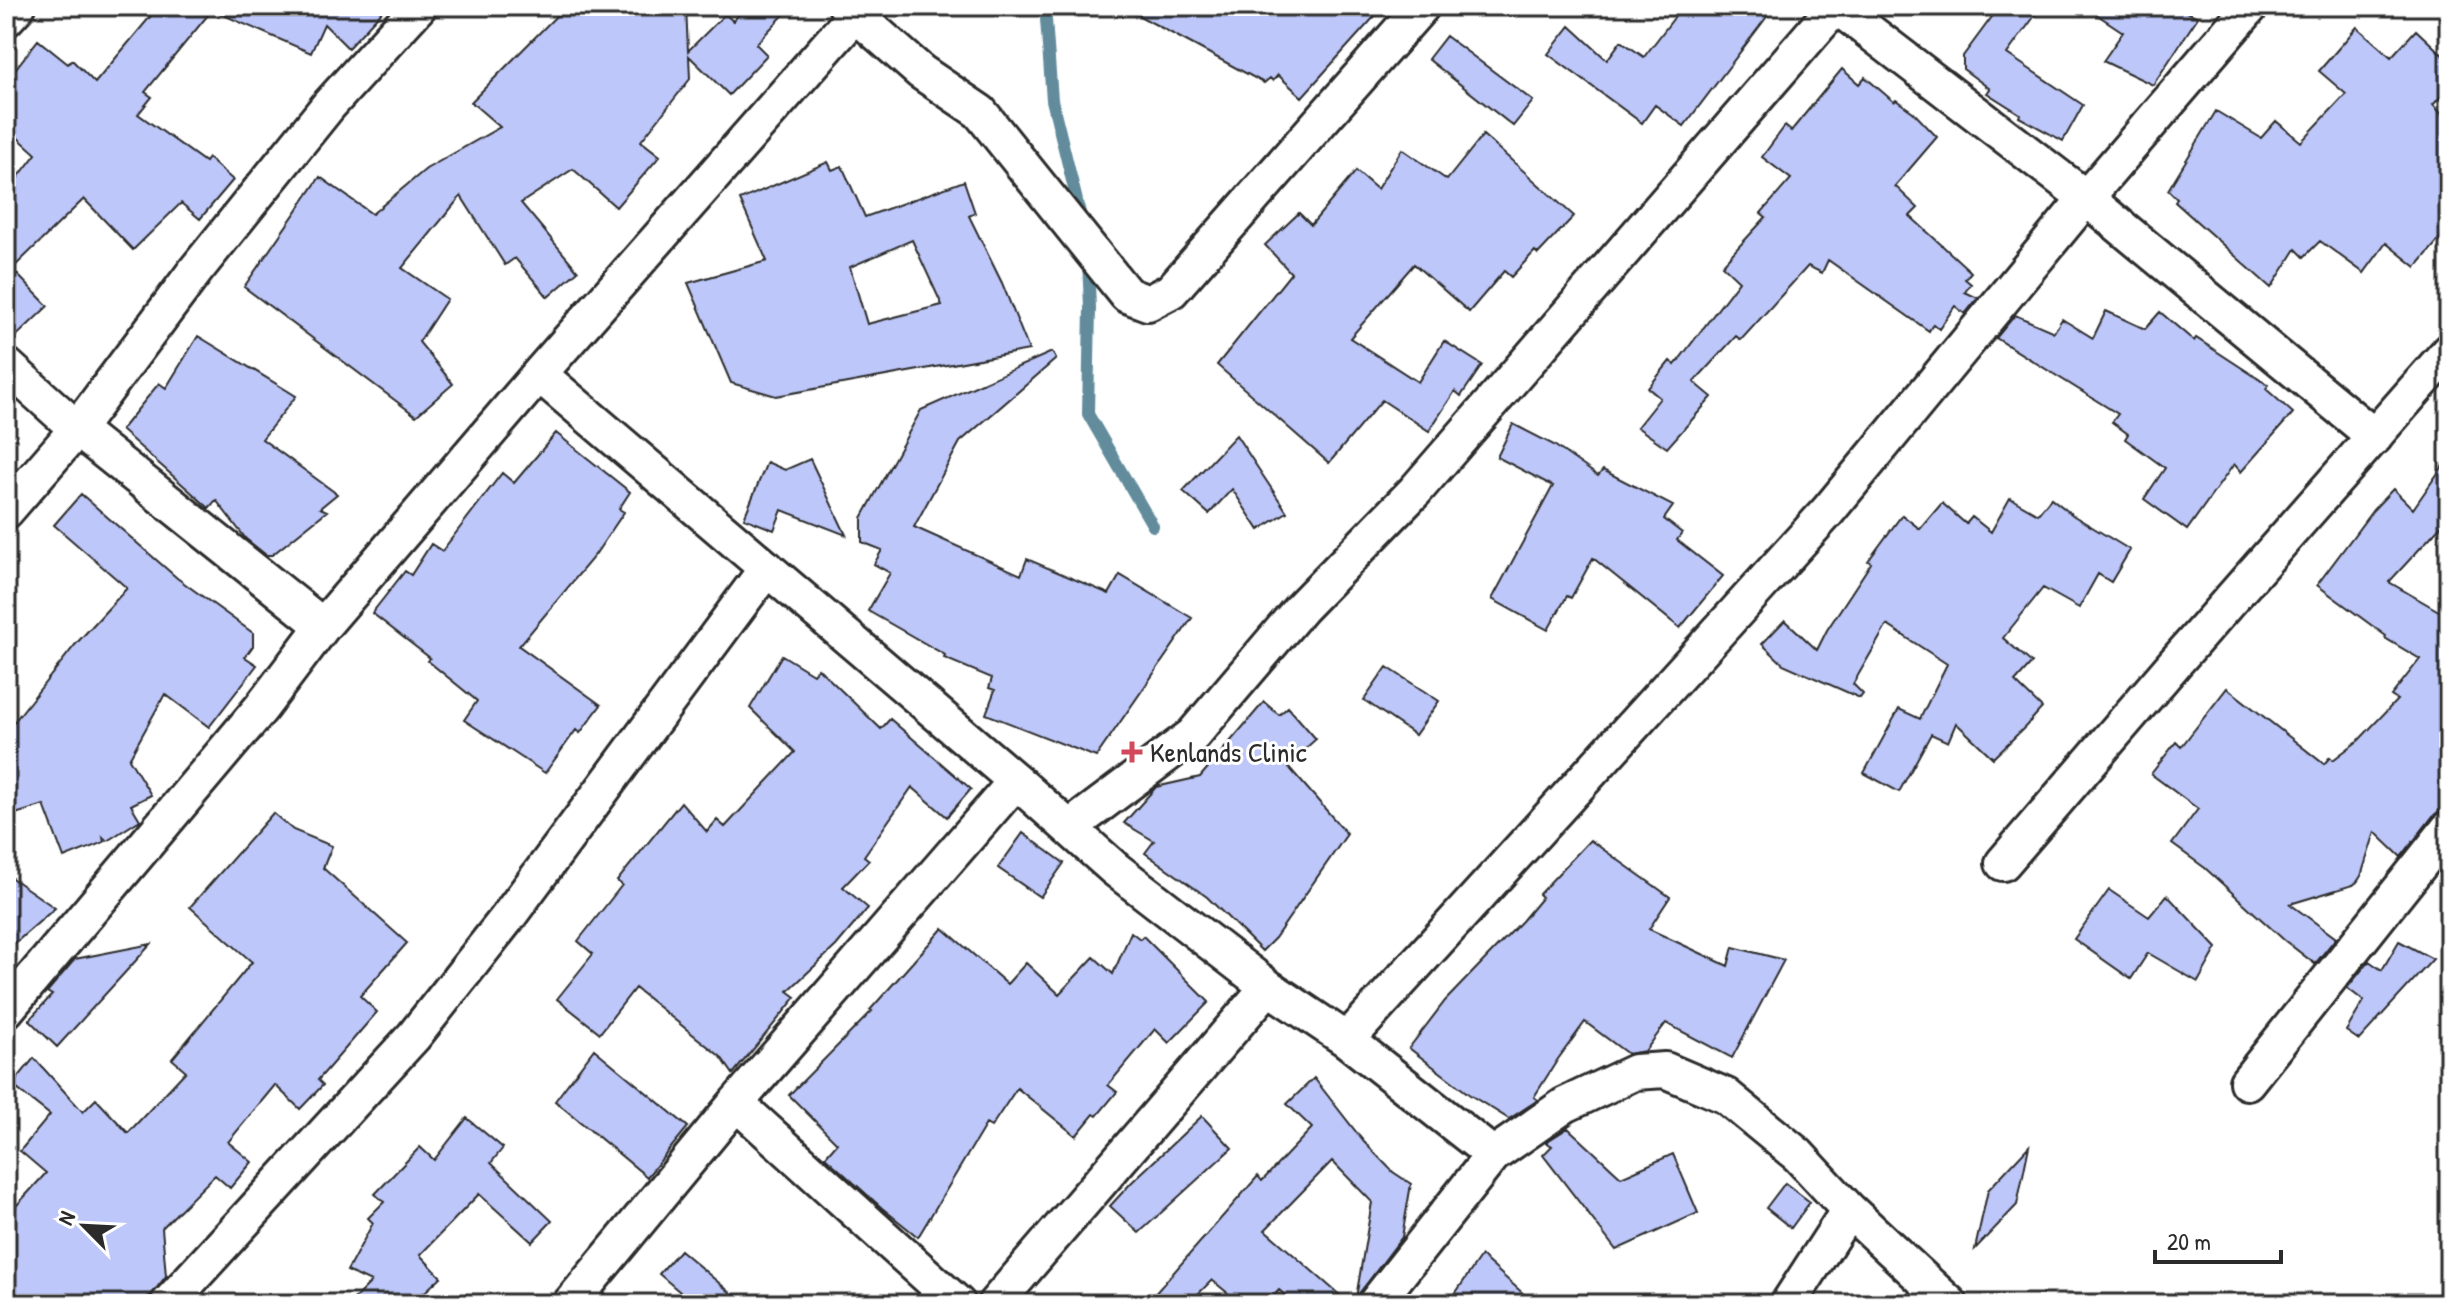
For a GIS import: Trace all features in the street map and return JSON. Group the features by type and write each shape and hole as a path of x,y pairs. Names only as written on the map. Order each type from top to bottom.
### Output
{"street":[{"path":"6,19 18,6"},
{"path":"6,511 77,429 196,270 329,105 419,6"},
{"path":"6,1010 261,708 323,626 851,10 921,72 980,112 1127,295 1148,303 1171,291 1422,6"},
{"path":"1069,828 1193,735 1301,608 1415,491 1836,6 2086,198 2375,437"},
{"path":"1347,1040 1828,511 2086,198 2251,6"},
{"path":"2003,863 2449,351"},
{"path":"6,365 77,429 323,626"},
{"path":"539,374 1115,869 1268,987 1347,1040 1493,1155"},
{"path":"168,1304 414,1036 508,917 767,568"},
{"path":"570,1304 736,1103 1016,781"},
{"path":"2247,1082 2449,828"},
{"path":"995,1304 1268,987"},
{"path":"1375,1304 1493,1155 1565,1105 1635,1072 1665,1070 1726,1096 1798,1155 1849,1210 1950,1304"},
{"path":"736,1103 958,1304"},
{"path":"1788,1304 1849,1210"}],"building":[{"path":"159,6 387,6 348,48 324,24 311,53 212,10 145,92 152,97 138,114 205,162 208,158 233,180 200,219 181,203 133,250 84,199 12,269 48,306 6,346 6,193 36,154 6,127 6,81 38,40 68,64 72,60 95,83"},
{"path":"566,6 686,6 688,51 725,14 733,21 747,6 792,6 756,44 767,55 729,95 689,56 690,79 641,141 660,156 616,207 573,169 521,203 578,271 548,297 515,258 505,265 461,196 402,268 447,299 419,342 453,384 416,416 244,287 320,177 372,214 426,169 500,127 471,102"},
{"path":"1121,6 1384,6 1302,97 1278,75 1273,81 1270,78 1264,83"},
{"path":"1683,6 1775,6 1684,126 1655,105 1642,123 1548,54 1570,26 1607,60 1621,41 1644,57"},
{"path":"2000,6 2042,6 2007,54 2083,105 2063,141 2019,117 2020,114 1987,93 1990,89 1963,69 1963,56"},
{"path":"2084,6 2174,6 2198,17 2153,85 2103,61 2123,32"},
{"path":"2357,27 2391,57 2416,30 2449,61 2449,87 2433,105 2449,122 2449,228 2416,267 2386,243 2364,273 2320,241 2304,257 2296,249 2271,288 2175,202 2177,199 2168,190 2216,111 2261,138 2276,121 2301,142 2346,94 2319,71"},
{"path":"1446,36 1533,101 1513,126 1428,59"},
{"path":"1842,69 1859,84 1865,77 1894,102 1896,100 1913,112 1937,137 1895,186 1918,208 1910,216 1971,272 1965,279 1971,284 1965,292 1978,298 1965,314 1955,306 1939,329 1933,324 1929,331 1828,260 1822,273 1808,266 1741,340 1736,336 1694,382 1712,397 1667,448 1637,427 1660,398 1648,388 1670,361 1675,365 1739,281 1722,265 1766,217 1761,213 1791,179 1762,157 1785,126 1791,131"},
{"path":"1483,135 1574,216 1511,277 1504,271 1469,312 1414,264 1350,338 1418,382 1444,341 1482,365 1461,396 1455,391 1429,431 1382,400 1329,463 1217,365 1291,273 1265,245 1299,213 1311,225 1356,171 1377,189 1402,149 1447,180"},
{"path":"828,162 832,170 842,166 865,217 964,181 975,213 969,216 1002,283 1029,350 776,396 731,383 688,283 767,261 740,200","holes":["912,240 942,305 867,324 850,267"]},
{"path":"2106,311 2145,329 2160,312 2194,341 2196,338 2268,385 2266,389 2293,413 2241,472 2234,464 2187,530 2144,499 2165,468 2125,439 2128,434 2112,422 2118,414 1996,338 2015,315 2054,332 2062,319 2093,338"},
{"path":"198,336 296,396 262,439 337,494 320,508 327,511 272,555 266,555 246,539 216,500 209,508 121,430 159,383 166,388"},
{"path":"1052,352 1056,359 960,442 914,527 1021,575 1027,559 1109,594 1120,575 1192,618 1096,757 986,714 995,690 989,688 992,678 944,658 945,655 868,611 890,573 874,564 882,550 862,542 862,518 921,410"},
{"path":"1513,424 1554,445 1598,476 1603,470 1673,506 1664,519 1682,533 1677,540 1723,576 1680,628 1593,558 1571,598 1567,596 1548,630 1492,599 1553,486 1497,457"},
{"path":"556,433 630,492 619,509 624,512 595,555 519,646 601,705 580,733 576,730 545,773 464,720 477,701 428,661 430,658 372,613 405,571 411,575 431,544 442,551 502,473 514,483"},
{"path":"1236,435 1287,512 1259,530 1232,489 1209,514 1183,491"},
{"path":"2449,457 2449,517 2389,582 2449,617 2449,803 2433,816 2401,857 2375,832 2357,882 2290,904 2336,938 2315,964 2205,868 2172,844 2198,809 2151,774 2176,742 2181,747 2227,688 2324,764 2359,740 2397,700 2391,696 2420,659 2385,638 2317,585 2373,510 2393,489 2413,509"},
{"path":"810,459 846,535 782,510 774,530 744,518 767,462 785,470"},
{"path":"81,494 177,578 253,633 253,646 245,657 257,665 209,727 165,694 129,759 151,795 131,805 140,820 107,841 103,837 104,842 64,858 44,805 6,817 6,732 75,645 127,588 54,525"},
{"path":"2010,498 2038,514 2051,498 2130,550 2111,582 2098,574 2079,608 2043,588 2003,638 2032,663 2015,682 2042,708 2025,727 1993,758 1956,723 1948,742 1931,734 1899,792 1864,773 1899,709 1920,719 1947,664 1887,625 1853,684 1863,694 1860,698 1783,664 1762,644 1785,620 1817,650 1871,563 1868,561 1902,515 1920,529 1942,503 1966,524 1972,517 1991,532"},
{"path":"782,655 813,674 818,668 881,729 890,719 971,789 947,817 912,787 864,856 869,860 843,887 868,908 836,946 788,991 796,997 733,1074 721,1057 635,988 600,1033 557,999 593,954 578,941 622,885 617,881 681,802 707,832 717,820 725,827 795,752 750,708"},
{"path":"1387,667 1439,701 1415,735 1364,700"},
{"path":"1264,702 1279,715 1288,707 1316,739 1287,765 1347,834 1275,938 1262,951 1207,897 1145,853 1154,841 1124,823 1156,787 1200,777"},
{"path":"273,813 293,830 332,846 323,868 407,943 360,996 377,1012 318,1080 323,1085 300,1109 275,1085 228,1142 252,1162 230,1188 215,1175 162,1228 166,1276 152,1294 137,1304 16,1304 6,1278 6,1217 46,1173 20,1151 50,1115 12,1085 34,1058 83,1112 96,1099 128,1133 186,1071 172,1059 252,962 190,907"},
{"path":"1023,833 1064,863 1040,897 998,868"},
{"path":"1590,840 1670,897 1649,929 1728,966 1733,947 1784,960 1732,1058 1666,1023 1645,1051 1628,1054 1585,1022 1534,1097 1538,1100 1509,1119 1470,1095 1409,1048 1445,1001 1522,921 1542,897 1539,894"},
{"path":"6,874 55,908 6,951"},
{"path":"2109,890 2149,917 2167,895 2217,948 2198,982 2148,953 2131,979 2074,939"},
{"path":"943,928 1007,984 1026,963 1059,994 1094,957 1113,974 1131,932 1140,939 1143,936 1209,1002 1169,1043 1155,1029 1108,1085 1117,1092 1076,1136 1017,1088 991,1127 986,1124 918,1237 825,1157 837,1143 789,1095 872,1011"},
{"path":"2399,941 2433,959 2359,1040 2346,1031 2364,1001 2347,988 2369,961 2382,970"},
{"path":"151,944 57,1047 29,1020 52,995 47,992 75,959"},
{"path":"594,1049 688,1127 647,1177 555,1101"},
{"path":"1314,1078 1364,1142 1393,1172 1411,1184 1402,1237 1356,1298 1372,1202 1332,1161 1265,1230 1350,1304 1295,1304 1279,1290 1267,1304 1241,1304 1212,1280 1188,1304 1146,1304 1258,1176 1262,1181 1312,1128 1287,1104"},
{"path":"1202,1116 1232,1148 1139,1233 1110,1206"},
{"path":"467,1118 503,1148 491,1163 552,1221 532,1242 479,1194 420,1255 441,1277 412,1304 349,1304 371,1282 347,1271 373,1223 368,1218 384,1202 375,1194 420,1147 434,1160"},
{"path":"1568,1128 1621,1177 1673,1154 1698,1213 1616,1250 1543,1155 1552,1146 1546,1142"},
{"path":"2029,1146 2017,1205 1975,1249 1988,1190"},
{"path":"1785,1183 1810,1202 1791,1228 1766,1208"},
{"path":"680,1250 744,1304 694,1304 659,1274"},
{"path":"1481,1256 1535,1304 1448,1304"}],"waterway":[{"path":"1045,6 1052,100 1082,221"},
{"path":"1088,259 1088,414 1153,526"}],"place":[{"name":"Kenlands Clinic","path":"1132,752"}]}
